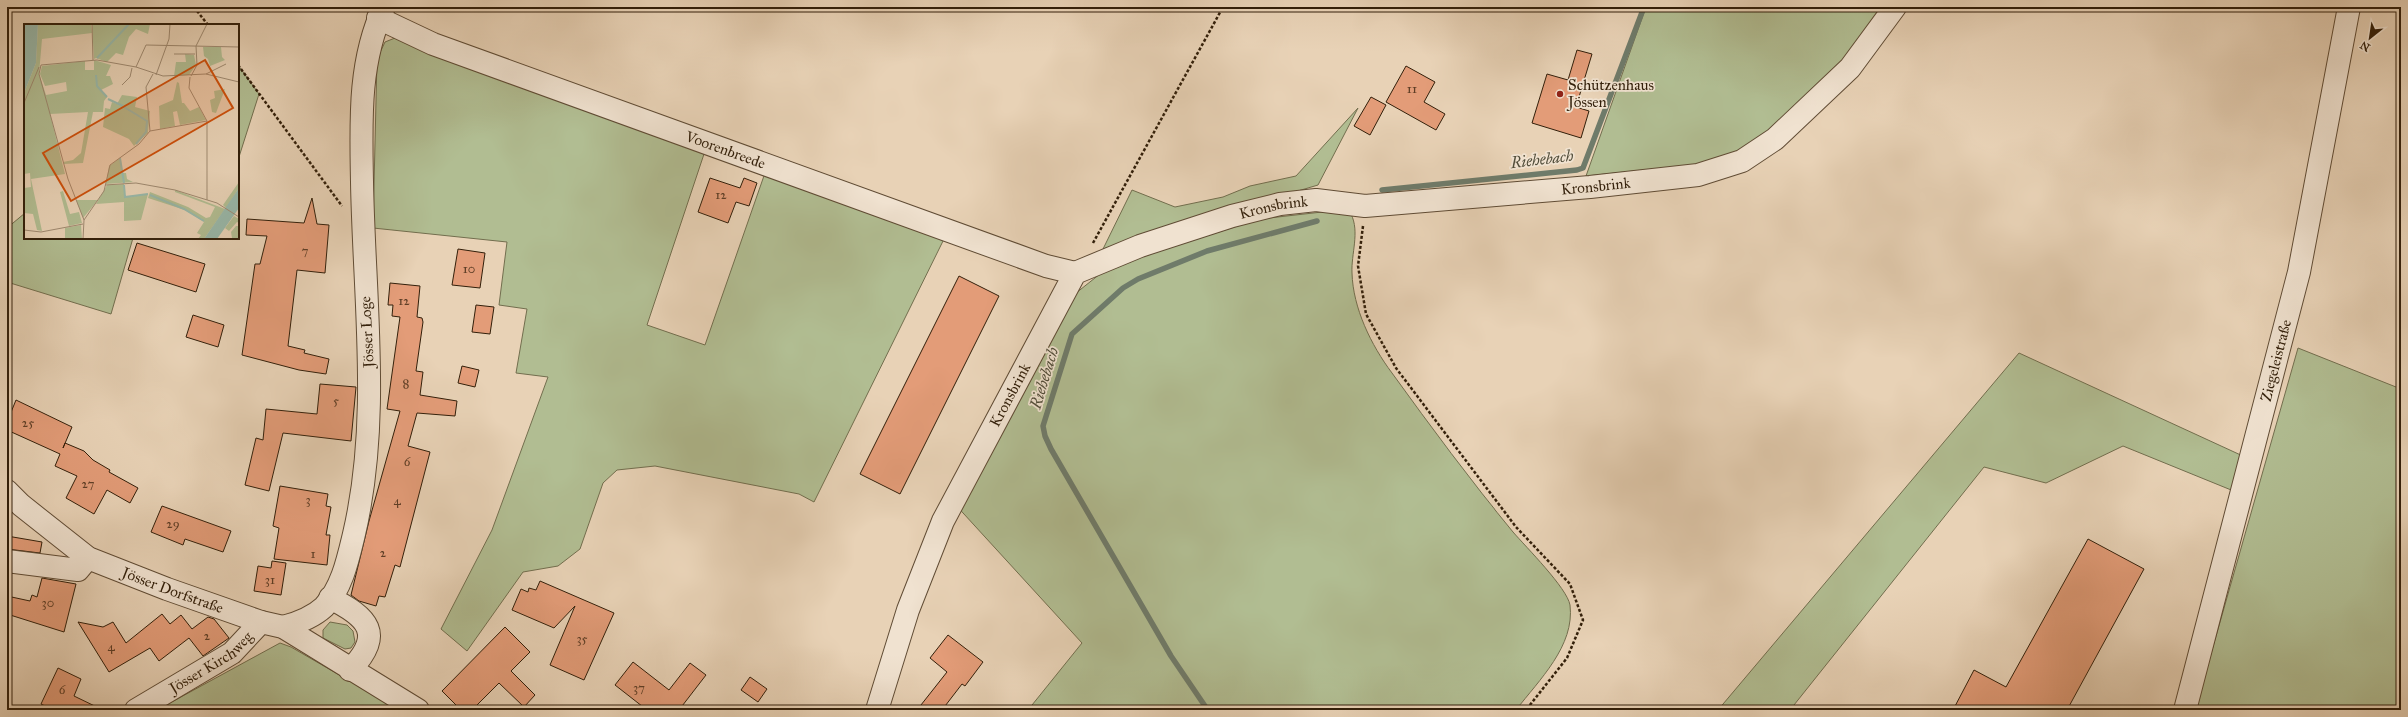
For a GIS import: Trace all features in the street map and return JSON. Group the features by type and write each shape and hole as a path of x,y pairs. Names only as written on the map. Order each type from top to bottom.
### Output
{"street":[{"name":"Kronsbrink","path":"877,710 908,610 943,521 1075,273 1140,246 1232,216 1280,204 1316,200 1365,206 1590,187 1698,175 1742,161 1775,139 1850,68 1895,7"},
{"name":"Ziegeleistraße","path":"2185,710 2299,272 2349,7"},
{"name":"Voorenbreede","path":"381,13 433,44 1046,266 1075,273"},
{"name":"Jösser Loge","path":"283,627 303,621 323,607 330,598 346,569 361,503 366,461 370,383 363,234 361,107 369,42 381,13"},
{"name":"Jösser Dorfstraße","path":"7,491 21,505 88,558 167,589 261,622 283,627 350,670 418,710"},
{"path":"7,560 78,570 88,558"},
{"path":"330,598 359,614 368,628 369,645 362,657 350,670"},
{"name":"Jösser Kirchweg","path":"136,710 232,653 261,622"}],"path":[{"path":"194,7 207,24"},
{"path":"1091,246 1223,7"},
{"path":"239,66 344,208"},
{"path":"1365,206 1358,266 1366,314 1396,368 1516,527 1570,584 1583,620 1567,658 1526,710"}],"green space":[{"path":"1646,7 1884,7 1835,73 1753,147 1702,164 1586,176"},
{"path":"395,38 706,148 647,325 705,345 766,170 946,235 814,502 799,494 655,466 617,470 603,483 580,549 558,566 523,572 467,651 441,629 492,530 548,377 516,373 527,309 499,305 507,242 373,228 377,59 385,42"},
{"path":"239,66 259,94 239,157"},
{"path":"1358,108 1318,185 1103,249 1132,190 1175,207 1223,197 1250,186 1296,176"},
{"path":"1331,211 1351,214 1354,221 1355,236 1352,266 1353,286 1364,326 1384,362 1467,474 1513,532 1554,578 1567,598 1570,605 1570,620 1567,634 1554,662 1516,710 1028,710 1082,643 953,502 1066,301 1110,266 1260,219"},
{"path":"24,214 24,239 133,239 111,314 7,282 7,228"},
{"path":"2298,348 2401,389 2401,710 2195,710"},
{"path":"2019,353 2245,457 2241,494 2123,446 2046,483 1984,467 1790,710 1718,710"},
{"path":"330,622 347,625 353,631 355,642 351,648 345,649 323,638 323,630"},
{"path":"280,643 291,647 400,710 157,710"}],"building":[{"name":"Schützenhaus Jössen","path":"1577,50 1592,54 1576,107 1589,111 1581,138 1532,123 1547,74 1568,80"},
{"path":"1406,66 1435,82 1424,102 1445,114 1436,130 1386,102"},
{"path":"1371,97 1386,105 1370,135 1354,126"},
{"path":"710,178 740,188 744,178 757,183 749,206 736,202 728,223 698,212"},
{"path":"312,198 317,224 329,225 325,273 297,270 288,346 305,350 304,353 329,359 326,374 299,370 242,355 255,264 260,264 267,236 246,235 247,219 304,223"},
{"path":"137,243 205,264 196,292 128,270"},
{"path":"458,249 485,253 480,288 452,285"},
{"path":"959,276 999,296 900,494 860,474"},
{"path":"390,283 420,286 417,317 422,318 423,322 416,371 423,372 420,395 457,401 455,416 417,413 408,446 430,452 400,567 395,565 385,597 379,596 376,606 359,601 351,595 369,521 400,411 387,409 400,317 392,316 393,305 388,305"},
{"path":"476,305 494,307 490,334 472,332"},
{"path":"193,315 224,325 218,347 186,337"},
{"path":"462,366 479,370 475,387 458,383"},
{"path":"320,384 356,387 351,441 283,433 269,491 245,485 256,438 263,440 266,409 317,414"},
{"path":"16,400 72,427 65,443 84,451 93,460 110,470 109,472 138,488 130,503 107,490 94,514 66,498 77,476 55,466 60,454 7,430 7,422"},
{"path":"280,486 328,494 326,506 331,507 326,535 330,535 327,565 274,559 279,528 273,526"},
{"path":"162,506 231,531 223,552 185,539 183,545 151,532"},
{"path":"7,536 42,542 40,553 7,549"},
{"path":"2088,539 2144,569 2067,710 1953,710 1974,670 2006,687"},
{"path":"272,561 286,563 281,595 254,591 258,566 271,568"},
{"path":"42,578 76,584 64,632 7,614 7,596 30,601 32,595 37,597"},
{"path":"540,581 614,613 584,680 550,665 575,606 554,628 512,610 521,589 528,592 529,588 536,590"},
{"path":"162,614 170,624 181,615 192,629 208,617 214,619 229,638 203,656 189,638 159,661 150,648 109,672 78,622 103,627 113,622 126,643"},
{"path":"505,627 530,652 511,671 535,695 524,707 499,683 472,710 461,710 442,691"},
{"path":"948,635 983,662 965,686 962,684 942,710 917,710 947,672 930,658"},
{"path":"633,662 669,690 690,663 706,675 679,710 647,710 615,685"},
{"path":"58,668 81,679 74,696 103,710 53,710 41,704"},
{"path":"750,677 767,689 758,702 741,690"}],"waterway":[{"name":"Riehebach","path":"1382,190 1577,170 1583,168 1644,7"},
{"name":"Riehebach","path":"1207,709 1171,656 1051,449 1045,436 1043,426 1072,334 1123,288 1138,279 1207,251 1317,221"}],"place":[{"name":"Schützenhaus Jössen","path":"1560,94"}]}
